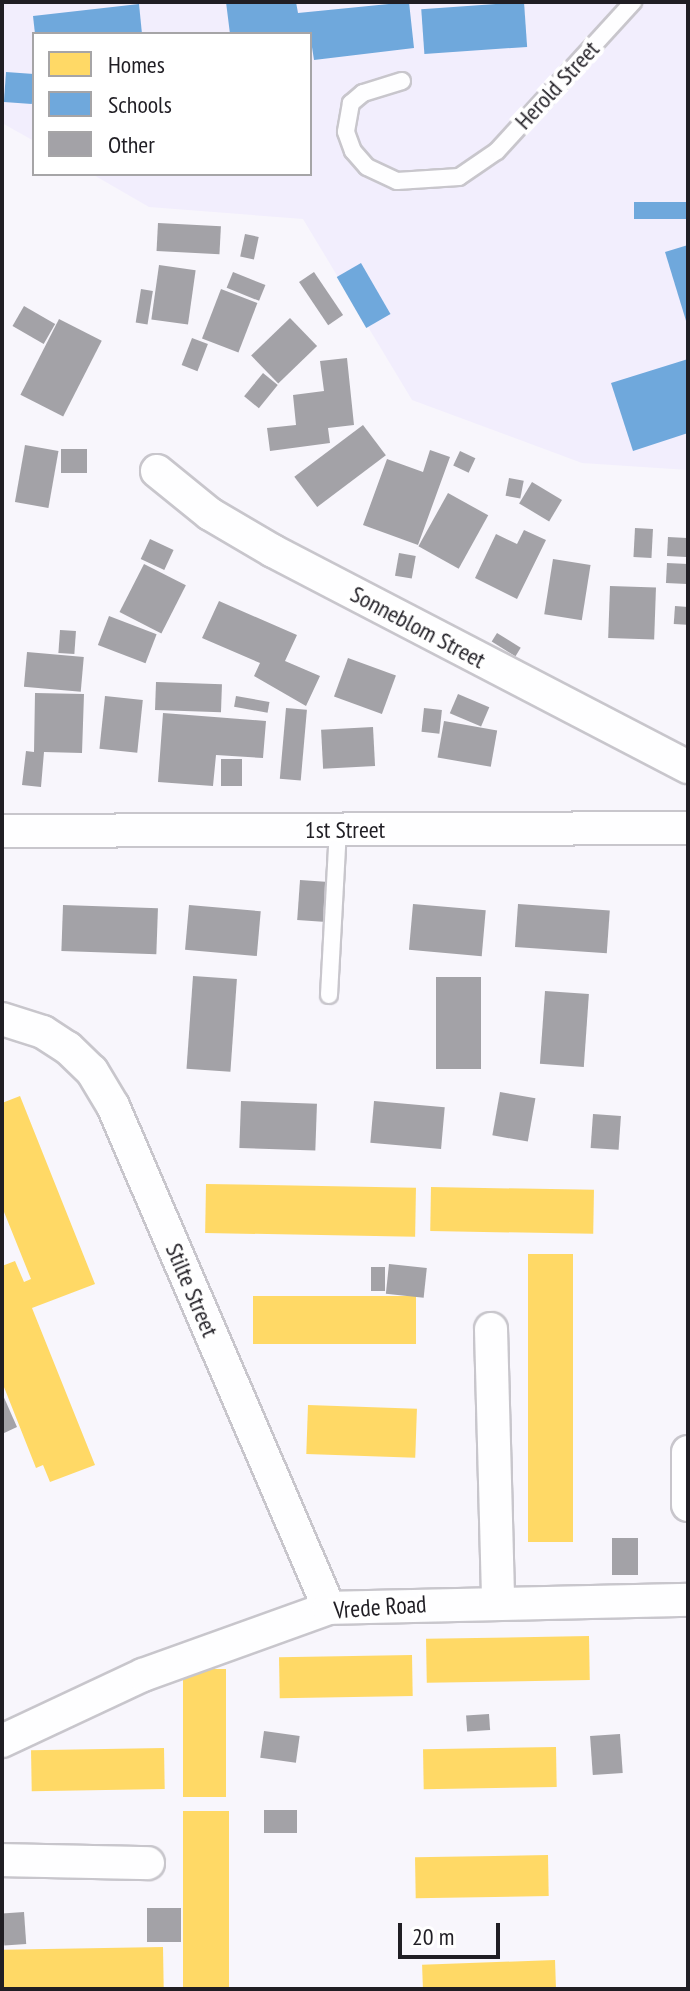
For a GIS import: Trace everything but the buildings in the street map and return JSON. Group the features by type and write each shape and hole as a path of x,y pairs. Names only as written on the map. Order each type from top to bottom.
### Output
{"street":[{"name":"Sonneblom Street","path":"157,471 210,514 273,551 688,767"},
{"name":"1st Street","path":"2,831 688,828"},
{"name":"Stilte Street","path":"2,1019 43,1032 68,1048 92,1071 113,1106 329,1608"},
{"path":"491,1329 498,1602"},
{"path":"688,1452 688,1505"},
{"name":"Vrede Road","path":"2,1741 143,1675 329,1608 688,1600"},
{"path":"2,1860 148,1863"}],"lane":[{"name":"Herold Street","path":"402,81 363,93 351,103 346,132 367,167 397,181 420,182 459,177 478,166 633,2"},
{"path":"329,995 338,830"}],"shaded area":[{"path":"2,2 688,2 688,470 582,463 412,400 303,219 149,207 95,176 312,176 312,32 32,32 32,140 2,123"}]}
